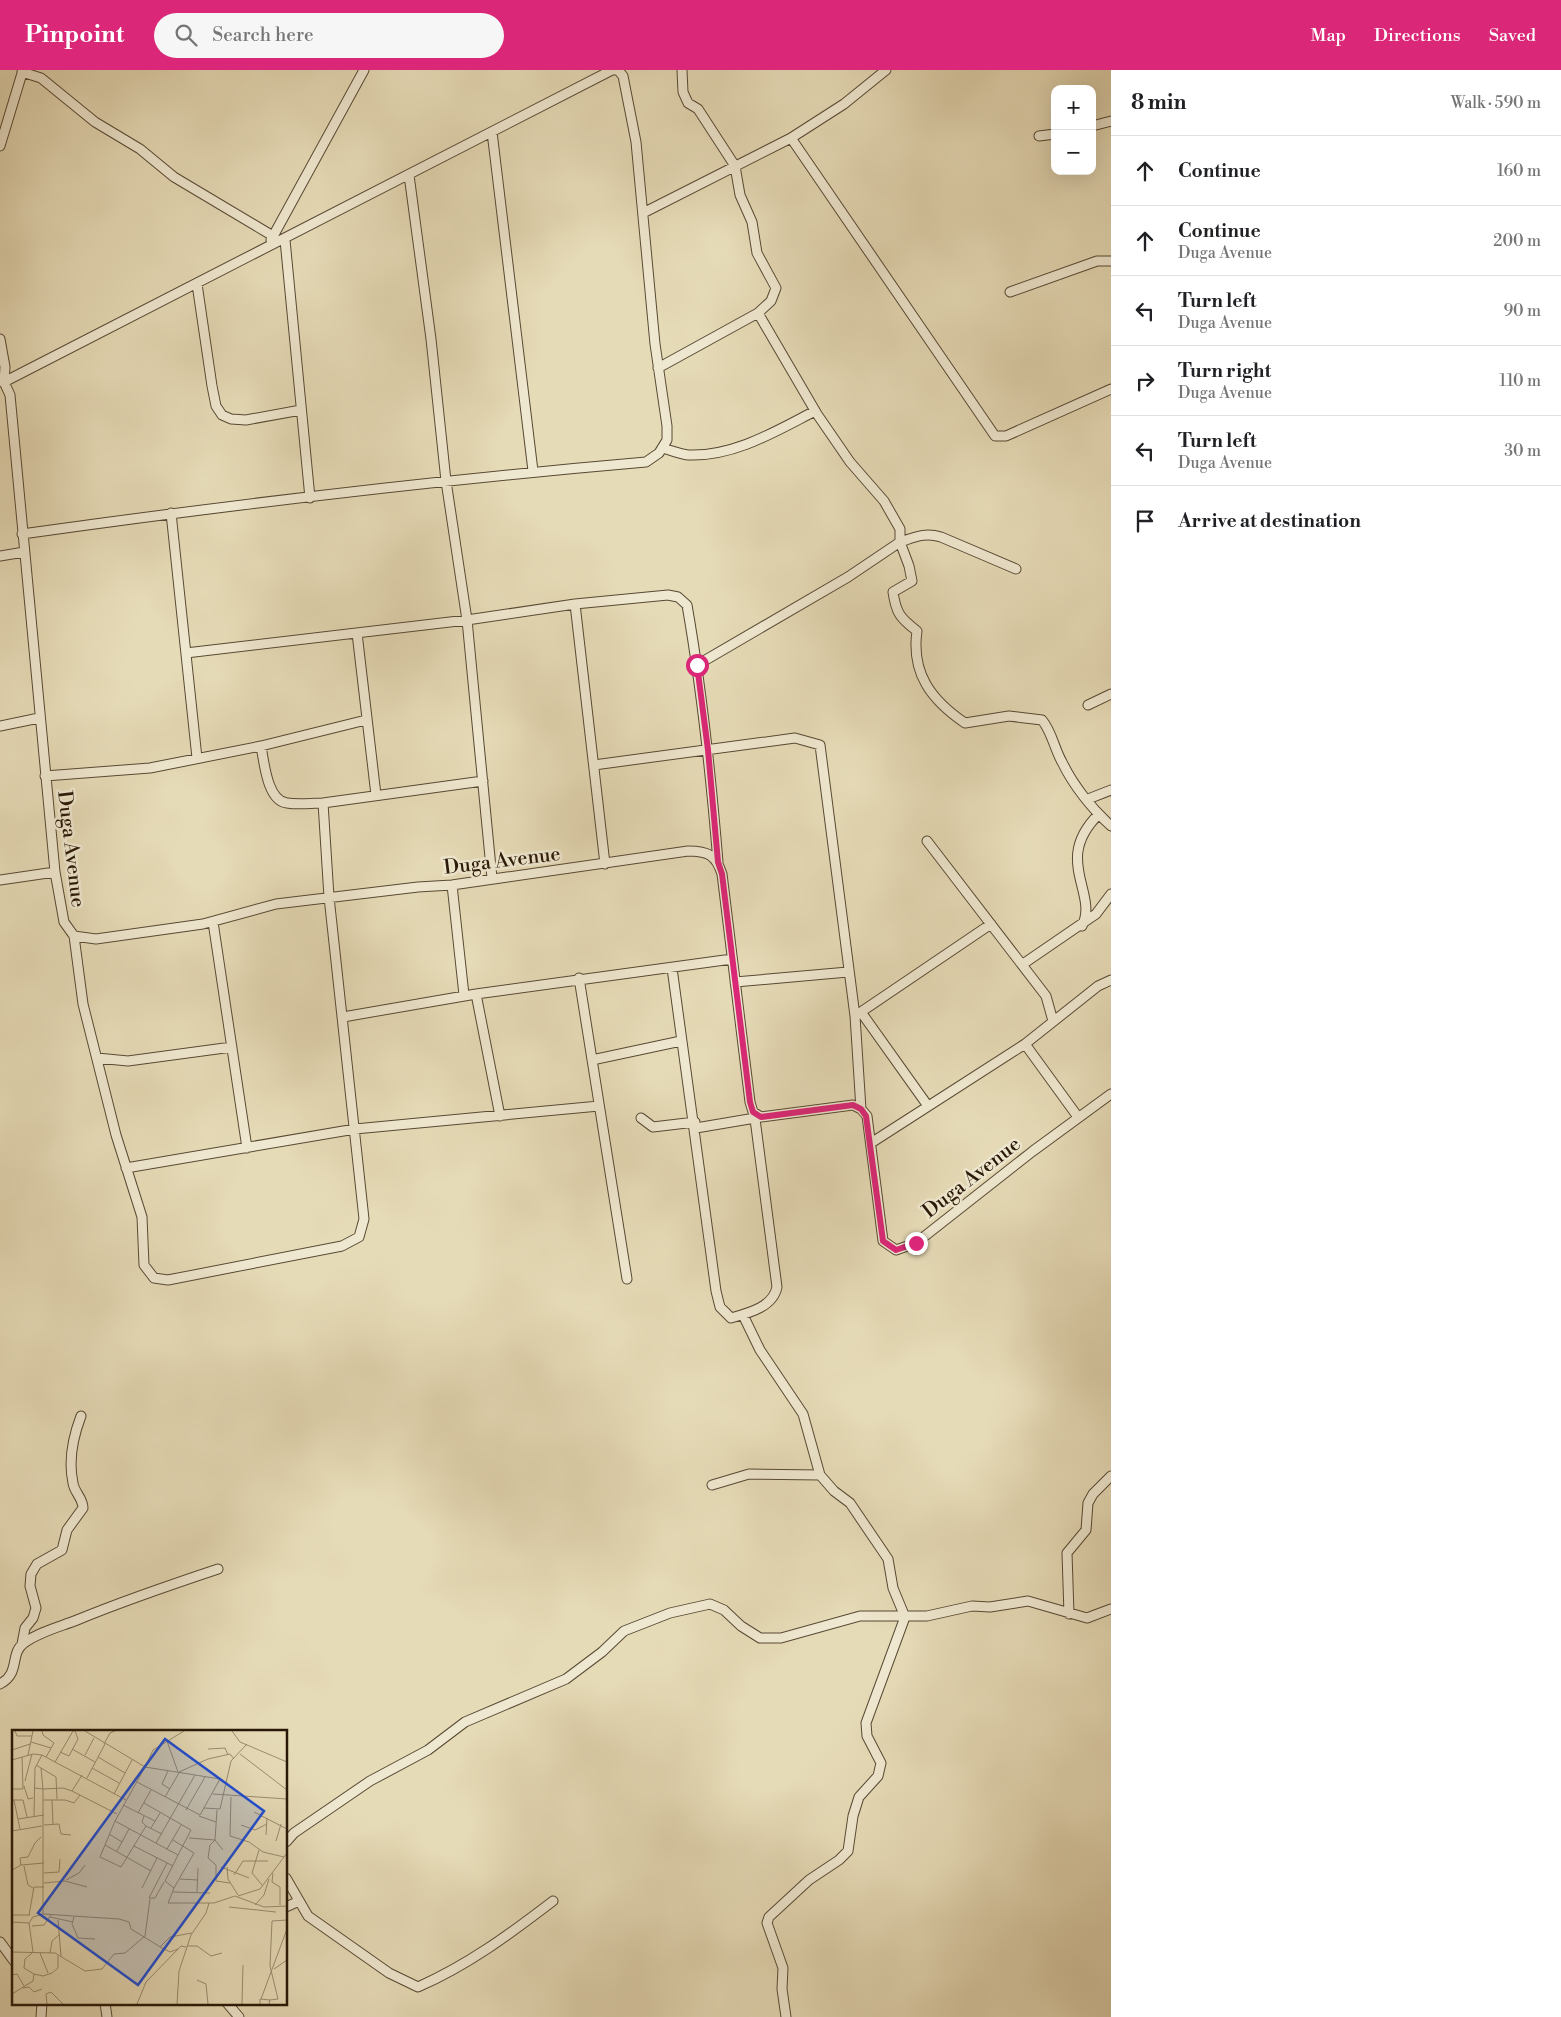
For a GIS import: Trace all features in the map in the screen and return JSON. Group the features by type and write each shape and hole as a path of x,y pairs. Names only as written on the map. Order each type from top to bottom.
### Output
{"street":[{"path":"267,247 364,70"},
{"path":"2,382 267,247 285,240 612,70 618,70 626,84 636,142 658,368 667,426 667,440 659,453 646,462 446,481 171,513 22,534"},
{"path":"658,368 758,313 771,301 776,288 757,253 752,222 740,195 735,166 698,109 688,103 683,92 682,70"},
{"path":"643,213 791,138 844,104 886,70"},
{"path":"0,146 23,71 41,78 95,122 140,149 174,177 273,236"},
{"path":"1096,125 1111,121"},
{"path":"492,132 533,472"},
{"path":"1039,136 1051,134"},
{"path":"791,138 858,239 995,436 1006,436 1111,389"},
{"path":"409,175 431,339 446,481 467,620 492,878"},
{"path":"285,240 310,498"},
{"path":"1010,292 1097,261 1111,261"},
{"path":"197,284 212,386 216,406 222,415 231,419 246,420 301,410"},
{"path":"758,313 815,411 850,462 884,501 900,529 900,542 909,566 912,581 892,592 895,610 903,621 917,631 914,647 922,681 952,714 964,723 1009,716 1042,720 1048,726 1062,762 1088,800 1111,826"},
{"name":"Duga Avenue","path":"0,339 5,367 2,382 10,395 55,872 64,922 74,936 96,939 213,922 276,904 452,885 694,851 712,854 718,862"},
{"path":"662,448 688,455 730,450 769,435 815,411"},
{"path":"171,513 197,758"},
{"path":"697,665 848,577 900,542 919,535 930,534 966,546 1016,569"},
{"path":"0,556 24,552"},
{"path":"186,653 467,620 575,604 668,595 678,597 687,605 708,750 718,862 722,874 750,1102 753,1112 758,1118 777,1287 775,1297 743,1315 731,1318 720,1307 672,968"},
{"path":"575,604 605,864"},
{"path":"357,633 376,795"},
{"path":"1088,705 1111,694"},
{"path":"0,726 39,718"},
{"path":"45,776 150,768 261,746 366,720"},
{"name":"Duga Avenue","path":"708,750 795,738 820,745 848,972 858,1014 861,1109 866,1116 871,1143 883,1241 896,1250 916,1243 1078,1117 1111,1094"},
{"path":"261,746 267,779 274,795 285,804 323,802 483,781"},
{"path":"594,765 708,750"},
{"path":"1088,800 1111,790"},
{"path":"74,936 83,1004 96,1058 126,1168 142,1217 144,1265 154,1278 168,1280 342,1246 359,1237 364,1219 329,897 323,802"},
{"path":"1082,926 1086,911 1076,856 1090,823 1099,814"},
{"path":"928,841 1046,996 1053,1020"},
{"path":"0,880 55,872"},
{"path":"452,885 464,996"},
{"path":"1023,964 1082,926 1096,914 1111,894"},
{"path":"213,922 246,1148"},
{"path":"928,1106 858,1014 991,924"},
{"path":"343,1017 579,978 672,968 732,958"},
{"path":"735,982 848,972"},
{"path":"579,978 627,1280"},
{"path":"871,1143 1025,1044 1098,986 1111,980"},
{"path":"476,994 500,1116"},
{"path":"592,1060 681,1041"},
{"path":"1025,1044 1078,1117"},
{"path":"96,1058 128,1061 232,1047"},
{"path":"641,1118 653,1127 695,1125 853,1105 861,1109"},
{"path":"126,1168 355,1129 599,1106"},
{"path":"743,1315 760,1350 803,1414 820,1476 834,1491 850,1503 888,1559 893,1588 905,1617 866,1723 867,1736 881,1763 878,1776 859,1797 853,1816 848,1851 839,1860 809,1880 769,1917 767,1923 783,1968 782,1989 786,2017"},
{"path":"0,1684 7,1680 15,1668 16,1654 22,1644 25,1628 33,1618 36,1608 30,1586 31,1574 37,1564 62,1550 71,1522 83,1508 73,1484 71,1460 74,1433 81,1416"},
{"path":"712,1485 749,1474 820,1476"},
{"path":"1069,1614 1067,1553 1086,1530 1088,1503 1093,1494 1111,1476"},
{"path":"22,1644 39,1635 138,1595 218,1569"},
{"path":"288,1840 294,1833 370,1781 428,1750 465,1722 566,1678 602,1652 624,1631 670,1613 710,1604 724,1610 741,1626 760,1638 781,1638 860,1616 905,1617 943,1613 972,1606 990,1607 1028,1601 1040,1602 1069,1614 1087,1618 1111,1609"},
{"path":"288,1882 308,1916 389,1973 418,1987 437,1979 500,1942 553,1901"},
{"path":"288,1906 299,1901"},
{"path":"0,1942 12,1958"},
{"path":"41,2017 42,2004"},
{"path":"106,2004 107,2017"},
{"path":"228,2004 240,2017"}],"route":[{"path":"697,665 708,750 718,862 722,874 750,1102 753,1112 761,1117 853,1105 861,1109 866,1116 871,1143 883,1241 896,1250 916,1243"}]}
